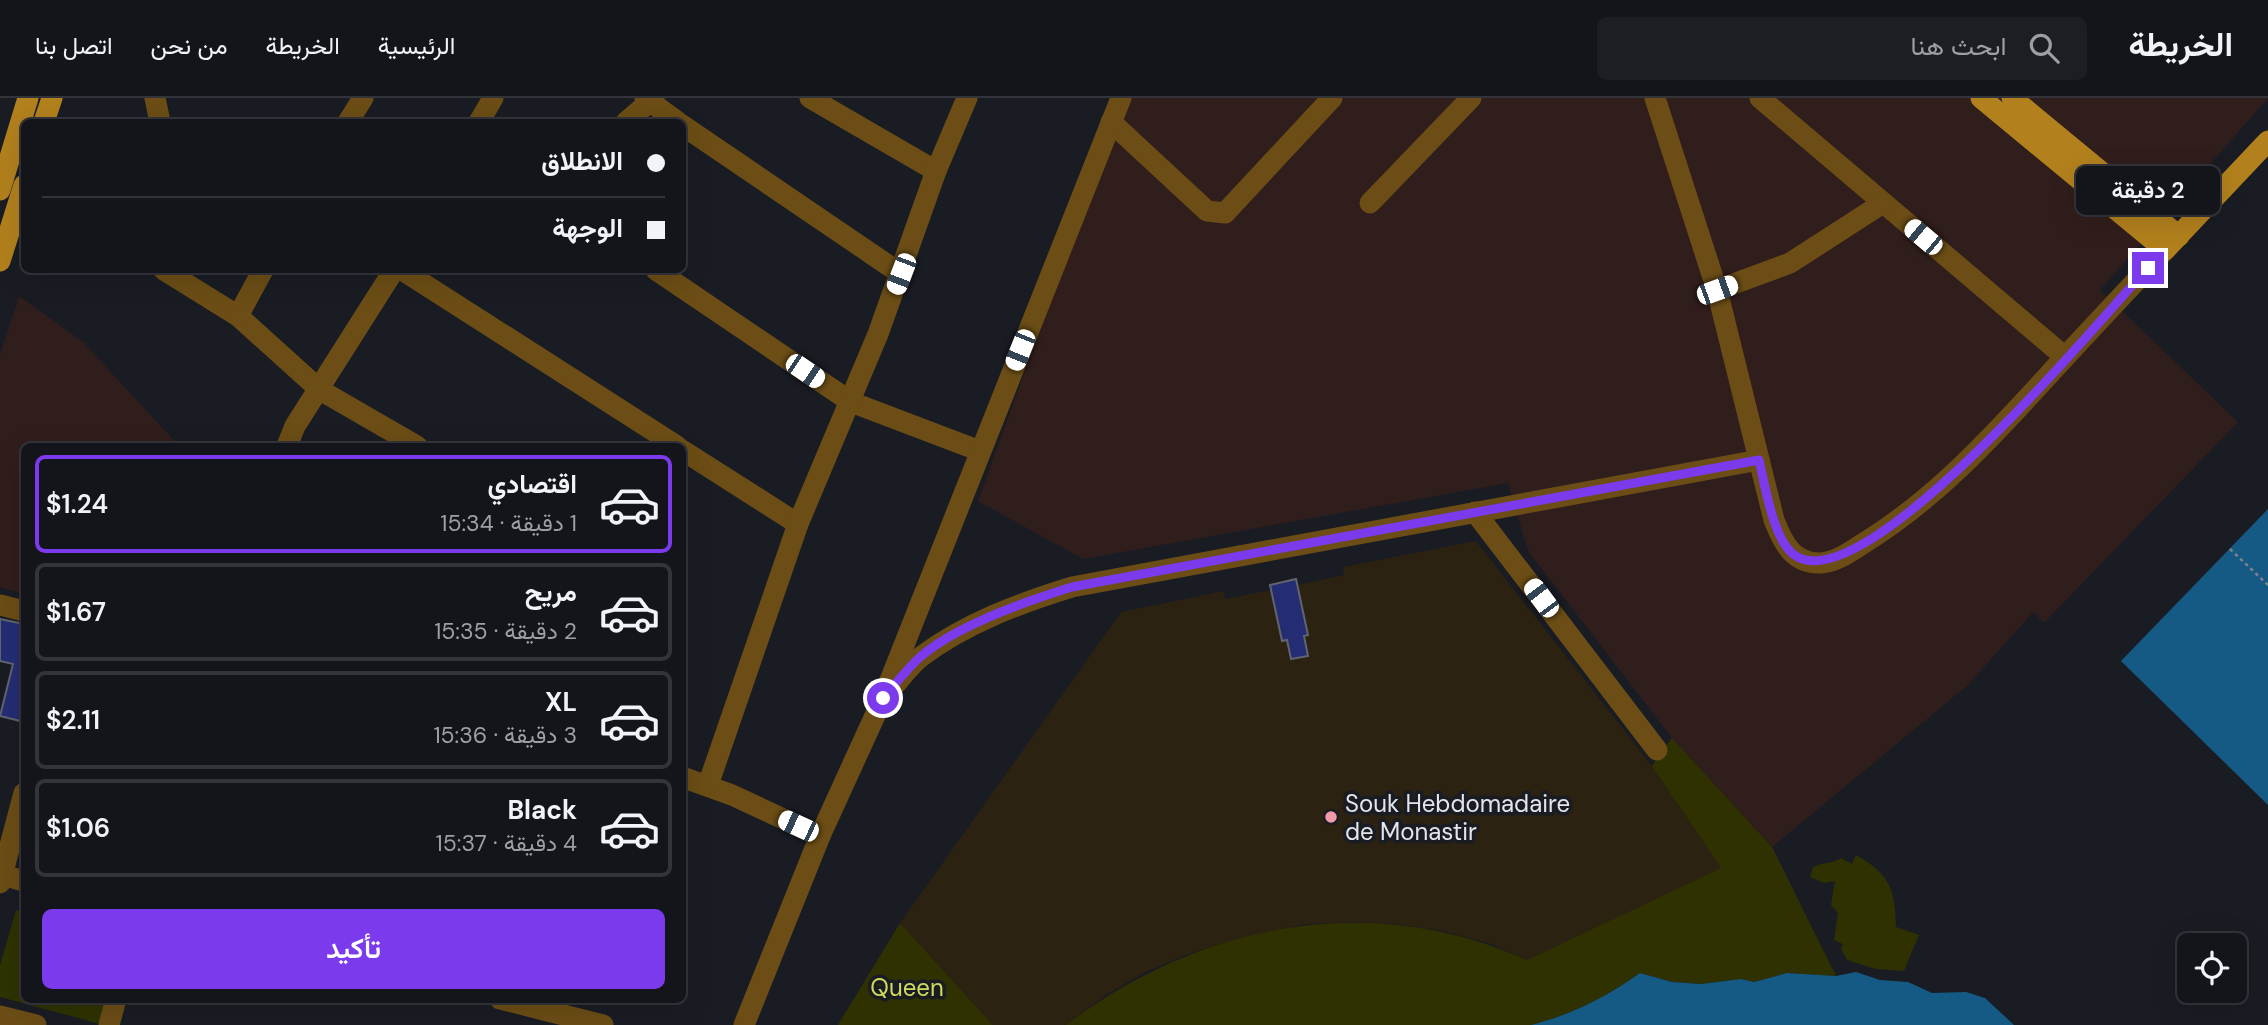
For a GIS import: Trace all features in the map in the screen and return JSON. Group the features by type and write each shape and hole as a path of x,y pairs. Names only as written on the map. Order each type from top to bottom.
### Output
{"main road":[{"path":"2,176 28,98"},
{"path":"45,119 52,98"},
{"path":"1981,98 2172,243"},
{"path":"2012,98 2172,243"},
{"path":"2172,243 2268,141"},
{"path":"0,261 21,194"}],"street":[{"path":"155,98 159,119"},
{"path":"481,119 493,98"},
{"path":"810,98 936,171"},
{"path":"708,785 798,524 851,401 901,274 936,171 967,98"},
{"path":"749,1024 820,836 883,698 1121,98"},
{"path":"1111,122 1207,211 1225,213 1332,98"},
{"path":"1370,203 1471,98"},
{"path":"1655,98 1717,290 1774,520 1783,542 1793,555 1807,561 1823,563 1842,557 1889,527 1943,485 2172,243"},
{"path":"1760,98 2065,357"},
{"path":"629,119 649,100 674,119"},
{"path":"686,128 901,274"},
{"path":"1717,290 1790,262 1883,203"},
{"path":"169,273 238,316 320,390 413,443"},
{"path":"238,316 261,273"},
{"path":"288,443 295,426 392,273"},
{"path":"407,273 672,443"},
{"path":"660,273 851,401 980,451"},
{"path":"686,453 798,524"},
{"path":"883,698 921,656 971,626 1022,602 1072,587 1759,460"},
{"path":"1475,512 1657,750"},
{"path":"0,605 21,610"},
{"path":"686,778 708,785 820,836"},
{"path":"21,804 1,879 21,881"},
{"path":"109,1025 115,1003"},
{"path":"515,1003 603,1025"},
{"path":"0,1016 36,1025"}],"path":[{"path":"2230,549 2268,585"}],"shaded area":[{"path":"1124,98 2268,98 2100,290 2238,422 2044,623 2033,612 1968,685 1772,847 1672,738 1528,551 1508,483 1083,559 978,501"},
{"path":"19,296 83,342 176,443 21,443 21,593 0,587 0,355"},
{"name":"Souk Hebdomadaire de Monastir","path":"1476,541 1652,766 1721,868 1527,960 1492,944 1443,931 1396,924 1306,924 1247,936 1194,952 1145,972 1106,995 1066,1025 993,1025 900,923 1121,612 1224,591 1225,599 1271,590 1271,585 1296,579 1298,585 1344,575 1343,567"}],"green space":[{"path":"1672,738 1772,847 1836,976 1787,973 1754,982 1741,979 1701,984 1672,982 1640,973 1588,1004 1531,1025 1066,1025 1118,990 1173,962 1230,941 1288,928 1347,923 1407,926 1467,939 1527,960 1721,868 1652,766"},
{"path":"1856,855 1876,869 1888,884 1894,902 1896,927 1919,935 1904,971 1876,969 1847,960 1841,949 1843,944 1834,940 1838,913 1831,905 1835,881 1824,883 1810,877 1813,867 1841,858 1852,864"},
{"path":"16,910 21,911 21,1003 0,997 0,965"},
{"name":"Queen","path":"900,923 993,1025 838,1025"},
{"path":"22,1003 105,1003 100,1024"}],"water":[{"path":"2268,509 2268,805 2121,661"},
{"path":"1856,972 1880,980 1908,982 1932,993 1966,992 1985,998 2014,1025 1531,1025 1588,1004 1640,973 1672,982 1701,984 1741,979 1754,982 1787,973 1836,976"}],"building":[{"path":"1296,579 1308,635 1304,636 1308,656 1291,659 1287,640 1282,641 1270,585"},
{"path":"0,619 21,623 21,721 0,716 13,664 0,661"}],"place":[{"name":"Souk Hebdomadaire de Monastir","path":"1331,817"}],"route":[{"path":"883,698 921,656 971,626 1022,602 1072,587 1759,460 1774,520 1783,542 1793,555 1807,561 1823,563 1842,557 1920,506 1975,455 2148,268"}]}
